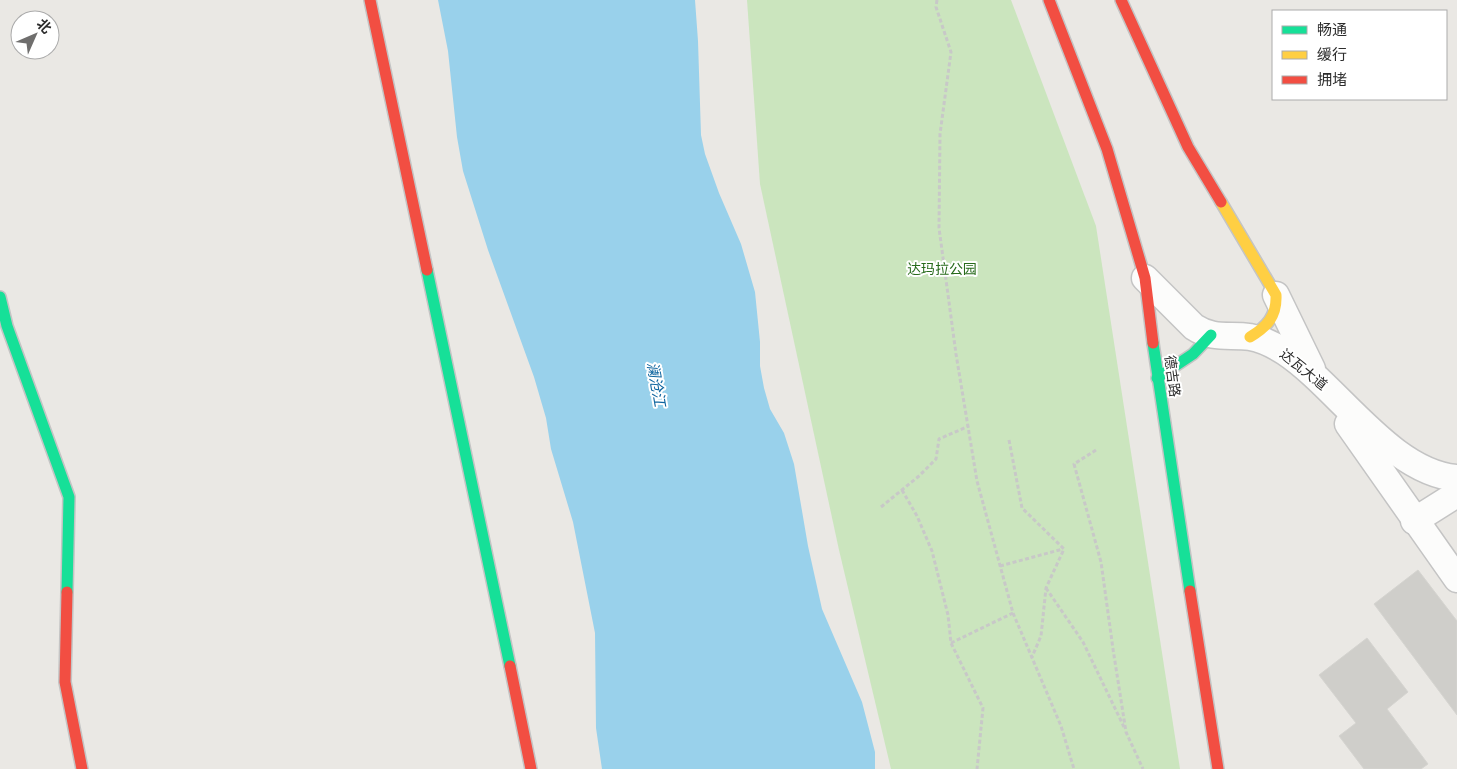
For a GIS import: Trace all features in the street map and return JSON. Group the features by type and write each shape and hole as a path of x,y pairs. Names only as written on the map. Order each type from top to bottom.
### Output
{"main road":[{"path":"370,0 531,769"},
{"name":"德吉路","path":"1049,0 1107,149 1145,278 1157,378 1218,769"},
{"path":"1121,0 1188,147 1276,295 1277,304 1272,320 1266,327 1250,337"},
{"path":"0,297 7,326 69,498 65,682 82,769"},
{"path":"1157,378 1193,354 1211,335"}],"street":[{"name":"达瓦大道","path":"1145,278 1187,321 1203,333 1250,337 1271,343 1315,375 1378,438 1420,468 1442,477 1457,478"},
{"path":"1276,295 1315,375 1414,520 1457,579"},
{"path":"1414,520 1457,494"}],"path":[{"path":"937,0 936,7 951,52 940,134 939,228 977,481 1013,613 1061,726 1074,769"},
{"path":"881,507 936,459 939,439 969,426"},
{"path":"1009,440 1022,508 1064,549"},
{"path":"1096,450 1074,464 1102,562 1112,649 1126,732"},
{"path":"902,490 917,516 932,551 948,615 951,643 984,708 977,769"},
{"path":"1000,566 1064,549"},
{"path":"1032,658 1041,636 1046,588 1064,549"},
{"path":"1046,588 1083,642 1143,769"},
{"path":"951,643 1013,613"}],"green space":[{"name":"达玛拉公园","path":"747,0 1011,0 1096,226 1180,769 891,769 839,550 760,184"}],"water":[{"name":"澜沧江","path":"438,0 695,0 701,135 705,154 741,244 755,292 760,342 760,366 764,388 770,409 784,433 794,464 808,546 822,609 862,702 875,752 875,769 602,769 596,728 595,633 573,522 551,449 546,418 534,377 488,250 463,171 457,137 448,51"}],"building":[{"path":"1418,570 1457,621 1457,715 1374,604"},
{"path":"1367,638 1408,692 1387,709 1428,764 1421,769 1364,769 1339,736 1356,723 1319,675"}],"traffic: fast":[{"path":"427,270 510,666"},
{"path":"0,297 7,326 69,497 67,592"},
{"path":"1157,378 1193,354 1211,335"},
{"path":"1153,343 1190,591"}],"traffic: slow":[{"path":"1221,202 1276,295 1275,309 1270,320 1250,337"}],"traffic: jam":[{"path":"370,0 427,270"},
{"path":"1049,0 1107,149 1145,278 1153,343"},
{"path":"1121,0 1188,147 1221,202"},
{"path":"1190,591 1218,769"},
{"path":"67,592 65,682 82,769"},
{"path":"510,666 531,769"}]}
